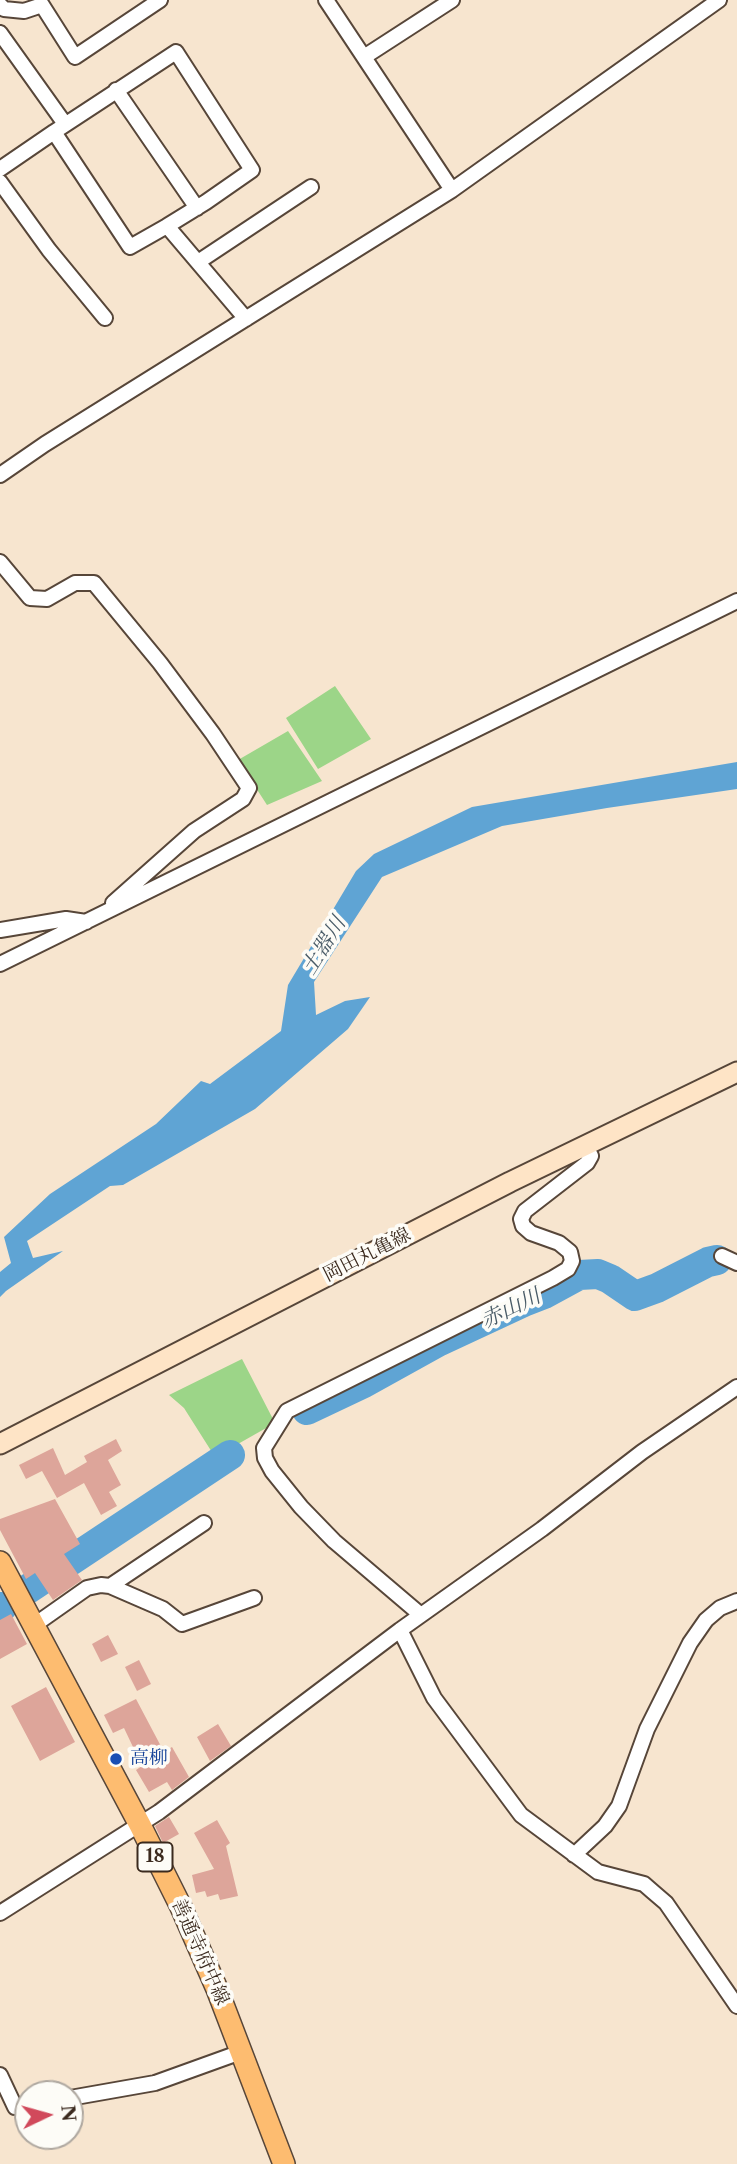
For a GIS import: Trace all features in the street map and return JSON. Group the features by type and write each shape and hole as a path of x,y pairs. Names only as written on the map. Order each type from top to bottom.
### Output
{"main road":[{"name":"岡田丸亀線","path":"0,1444 498,1188 737,1072"},
{"name":"善通寺府中線","path":"0,1562 140,1825 193,1933 284,2164"}],"street":[{"path":"0,5 4,9 24,11 42,2 75,57 160,0"},
{"path":"326,0 452,190"},
{"path":"364,57 452,0"},
{"path":"0,475 45,443 452,190 719,0"},
{"path":"0,33 60,128 130,247 197,208 252,170 176,52 116,90 60,128 0,169"},
{"path":"116,90 197,208"},
{"path":"0,182 49,250 105,318"},
{"path":"198,262 311,187"},
{"path":"167,226 246,319"},
{"path":"0,562 30,598 47,599 75,583 94,583 160,663 249,788 243,799 194,831 92,919 66,919 0,930"},
{"path":"0,964 737,601"},
{"path":"421,1615 334,1542 272,1471 264,1458 264,1448 287,1411 568,1269 572,1261 570,1252 559,1242 531,1233 523,1226 522,1219 525,1211 587,1163 591,1156 586,1146"},
{"path":"722,1256 737,1263"},
{"path":"0,1913 159,1812 642,1452 737,1387"},
{"path":"110,1586 204,1523"},
{"path":"33,1626 88,1588 101,1585 110,1586 163,1609 182,1624 254,1598"},
{"path":"574,1856 605,1826 620,1806 648,1729 690,1643 706,1620 720,1608 737,1601"},
{"path":"400,1630 434,1698 521,1815 598,1872 644,1885 666,1903 737,2006"},
{"path":"84,2096 155,2083 241,2052"},
{"path":"0,2076 14,2106"}],"green space":[{"path":"335,686 371,739 318,769 286,718"},
{"path":"288,731 322,781 267,805 238,760"},
{"path":"242,1359 275,1423 215,1457 184,1408 169,1395"}],"water":[{"name":"土器川","path":"737,762 737,789 502,826 382,877 314,982 316,1015 345,1001 370,997 348,1029 255,1109 123,1185 110,1186 27,1241 33,1258 63,1251 0,1297 0,1272 11,1263 4,1237 50,1194 156,1124 201,1081 210,1084 281,1031 288,985 356,871 374,854 472,807"}],"building":[{"path":"116,1439 122,1451 108,1460 121,1485 109,1492 117,1506 101,1515 84,1483 57,1498 42,1471 26,1479 19,1465 53,1448 65,1475 87,1462 84,1456"},
{"path":"55,1499 80,1544 64,1554 82,1580 53,1600 35,1573 26,1579 0,1530 0,1519"},
{"path":"11,1614 27,1644 0,1659 0,1620"},
{"path":"108,1635 118,1654 101,1662 92,1644"},
{"path":"139,1660 151,1684 137,1691 125,1667"},
{"path":"46,1687 75,1742 40,1761 11,1706"},
{"path":"136,1699 164,1752 172,1747 189,1777 172,1790 167,1782 149,1792 136,1770 142,1766 124,1728 113,1733 104,1715"},
{"path":"218,1724 231,1746 210,1761 197,1737"},
{"path":"169,1817 179,1834 163,1843 155,1826"},
{"path":"217,1820 230,1843 226,1846 238,1896 220,1900 218,1894 207,1897 205,1891 196,1893 192,1875 214,1869 194,1833"}],"waterway":[{"name":"赤山川","path":"307,1410 364,1383 438,1342 544,1294 579,1275 598,1274 635,1296 717,1260"},
{"name":"赤山川","path":"28,1589 230,1455"}],"place":[{"name":"高柳","path":"116,1759"}]}
